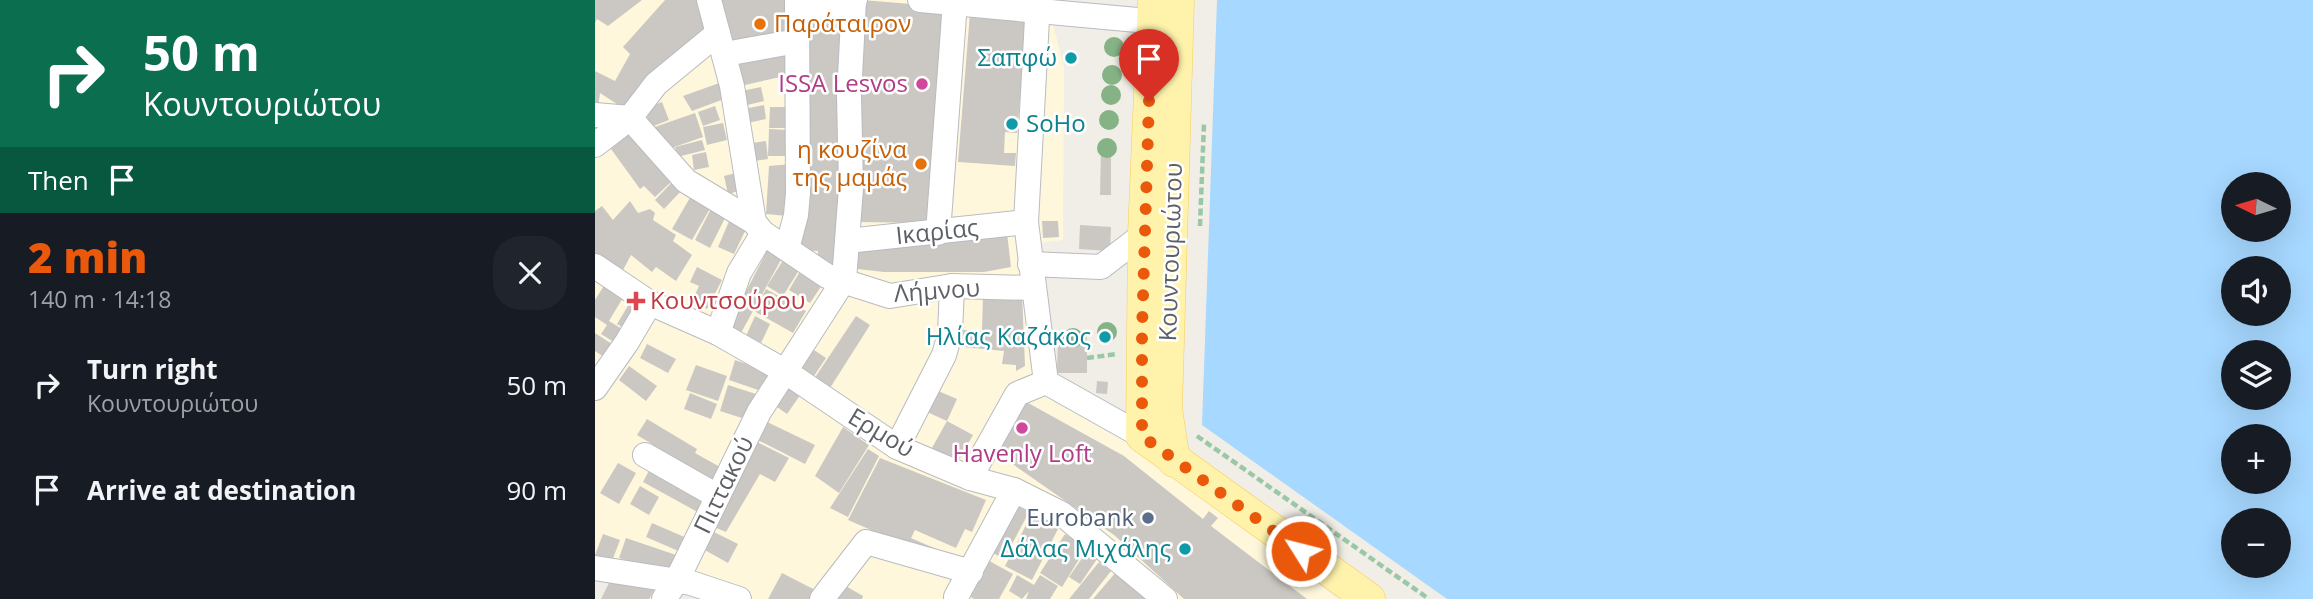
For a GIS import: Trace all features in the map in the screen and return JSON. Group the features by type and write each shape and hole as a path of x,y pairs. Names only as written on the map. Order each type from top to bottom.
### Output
{"main road":[{"name":"Κουντουριώτου","path":"1142,436 1144,234 1166,11"},
{"name":"Κουντουριώτου","path":"1166,11 1166,409 1174,461"},
{"path":"1142,436 1369,599"}],"street":[{"path":"709,0 722,44 758,227 718,333"},
{"path":"920,0 1166,11"},
{"path":"787,249 796,215 798,193 797,4 837,7 854,1 844,281"},
{"path":"938,233 955,2"},
{"path":"1038,5 1026,222 1046,382"},
{"path":"595,145 630,118 656,85 722,44 797,41"},
{"path":"595,115 630,118"},
{"name":"Λήμνου","path":"630,118 680,176 827,276 890,296 1101,267 1144,234"},
{"name":"Ικαρίας","path":"847,242 1026,222"},
{"name":"Ερμού","path":"595,266 650,303 718,333 786,372 897,447 970,478 1014,491 1062,514 1165,599"},
{"name":"Πιττακού","path":"670,591 759,412 844,281"},
{"path":"897,447 944,355 950,334 952,286"},
{"path":"595,388 650,303"},
{"path":"1046,382 1142,436"},
{"path":"970,478 1017,394 1046,382"},
{"path":"645,455 716,496"},
{"path":"955,597 1014,491"},
{"path":"822,599 866,542 971,572"},
{"path":"595,568 670,591 691,583 739,599"}],"path":[{"path":"1198,233 1203,207 1206,132 1203,117"},
{"path":"1087,358 1109,356"},
{"path":"1196,435 1429,599"}],"shaded area":[{"path":"595,0 1052,0 1051,17 1064,66 1063,240 1024,245 1033,389 1124,439 1338,599 748,599 595,562"}],"water":[{"path":"1217,0 2313,0 2313,599 1447,599 1202,425"}],"building":[{"path":"595,0 642,0 608,26 597,19 595,23"},
{"path":"665,0 698,0 710,31 630,108 620,106 600,93 598,108 595,108 595,71 615,81 630,54 623,47"},
{"name":"Παράταιρον","path":"718,0 790,0 793,34 732,47"},
{"path":"862,0 948,7 932,223 854,222"},
{"path":"806,10 843,11 840,266 822,265 817,261 818,251 800,250"},
{"path":"970,13 1027,17 1017,133 1005,132 1004,153 1016,153 1015,166 958,162"},
{"path":"795,49 794,74 740,86 734,62"},
{"path":"722,82 724,99 692,111 683,96"},
{"path":"761,87 764,101 739,107 737,92"},
{"path":"662,102 669,120 651,127 644,109"},
{"path":"764,105 766,119 742,124 739,110"},
{"path":"715,106 720,120 703,126 698,112"},
{"path":"770,107 790,107 789,128 769,128"},
{"path":"695,113 703,137 660,152 652,128"},
{"path":"723,123 727,140 707,145 703,127"},
{"path":"627,124 671,182 655,197 644,186 640,189 606,142"},
{"path":"769,129 789,130 788,156 768,156"},
{"path":"702,140 705,150 677,157 675,147"},
{"path":"766,141 768,159 748,162 746,144"},
{"path":"1101,150 1111,150 1111,195 1100,195"},
{"path":"706,152 709,167 694,170 692,155"},
{"path":"791,164 787,216 766,214 769,166"},
{"path":"736,173 739,191 728,194 724,176"},
{"path":"674,180 683,189 664,209 655,200"},
{"path":"692,194 712,205 692,240 672,229"},
{"path":"630,201 638,213 650,209 655,213 653,220 676,235 673,241 692,255 676,281 656,267 652,272 631,255 623,270 595,254 595,211 602,206 613,220"},
{"path":"712,207 727,214 710,248 695,240"},
{"path":"730,219 747,227 734,254 718,247"},
{"path":"1042,221 1058,221 1059,237 1043,238"},
{"path":"1006,225 1011,267 984,272 884,272 849,268 850,244"},
{"path":"1080,225 1111,227 1110,251 1079,249"},
{"path":"769,247 783,256 741,333 728,326"},
{"path":"785,257 801,267 783,296 767,286"},
{"path":"697,267 722,280 707,309 692,301 699,286 690,282"},
{"path":"802,268 824,282 810,303 789,290"},
{"path":"605,284 624,296 609,321 630,334 622,347 601,334 607,325 595,317 595,300"},
{"path":"766,289 806,311 793,333 754,311"},
{"path":"983,292 1022,292 1025,366 1016,371 1016,365 1002,364 1004,351 963,347 962,330 982,331"},
{"path":"629,304 642,312 631,332 617,324"},
{"path":"755,316 770,324 761,343 746,336"},
{"path":"856,316 870,325 830,388 814,379"},
{"path":"595,333 618,348 610,361 595,351"},
{"path":"1058,336 1087,337 1087,373 1057,373"},
{"path":"647,344 676,359 668,373 640,358"},
{"path":"805,344 826,358 814,376 793,362"},
{"path":"735,360 770,372 764,392 729,380"},
{"path":"696,365 727,376 718,401 686,390"},
{"path":"629,366 657,386 646,401 619,380"},
{"path":"786,380 803,391 787,414 770,402"},
{"path":"1097,381 1108,382 1107,394 1096,393"},
{"path":"728,385 756,394 748,420 720,411"},
{"path":"936,390 957,399 947,421 927,412"},
{"path":"690,393 717,404 711,419 684,409"},
{"path":"1021,399 1124,456 1203,519 1209,511 1218,518 1211,526 1307,599 1184,599 1114,535 994,451"},
{"path":"757,417 815,445 805,464 748,435"},
{"path":"647,419 697,449 695,453 729,472 747,437 789,458 775,482 760,474 726,532 704,523 703,515 643,482 654,461 645,455 652,444 637,435"},
{"path":"947,421 973,435 954,469 928,455"},
{"path":"843,427 869,445 839,493 815,476"},
{"path":"868,449 879,456 848,517 830,508"},
{"path":"880,458 986,500 972,532 965,529 956,548 915,530 911,538 957,558 954,566 848,520"},
{"path":"618,463 636,473 619,504 600,493"},
{"path":"640,486 659,497 649,515 630,504"},
{"path":"1011,503 1029,512 1004,559 987,550"},
{"path":"1032,513 1059,527 1032,580 1005,566"},
{"path":"652,523 689,539 683,553 646,537"},
{"path":"704,527 738,544 728,563 694,544"},
{"path":"603,534 620,540 612,561 595,555"},
{"path":"1065,534 1086,548 1062,587 1040,573"},
{"path":"626,538 679,556 672,575 619,558"},
{"path":"1087,551 1097,559 1080,584 1069,577"},
{"path":"984,558 1013,574 999,599 974,599 964,593"},
{"path":"1099,562 1111,571 1089,599 1069,599"},
{"path":"1116,572 1148,599 1093,599"},
{"path":"782,573 817,591 812,599 768,599"},
{"path":"613,575 655,589 649,599 601,599"},
{"path":"1017,575 1034,585 1040,575 1058,586 1050,599 1026,599 1029,591 1022,599 1009,591"},
{"path":"844,585 863,596 862,599 835,599"}],"place":[{"name":"Παράταιρον","path":"760,24"},
{"name":"Σαπφώ","path":"1071,58"},
{"name":"ISSA Lesvos","path":"922,84"},
{"name":"SoΗo","path":"1012,124"},
{"name":"η κουζίνα της μαμάς","path":"921,164"},
{"name":"Κουντσούρου","path":"636,301"},
{"name":"Ηλίας Καζάκος","path":"1105,337"},
{"name":"Havenly Loft","path":"1022,428"},
{"name":"Eurobank","path":"1148,518"},
{"name":"Δάλας Μιχάλης","path":"1185,549"}],"route":[{"path":"1149,101 1140,397 1142,436 1301,551"}]}
